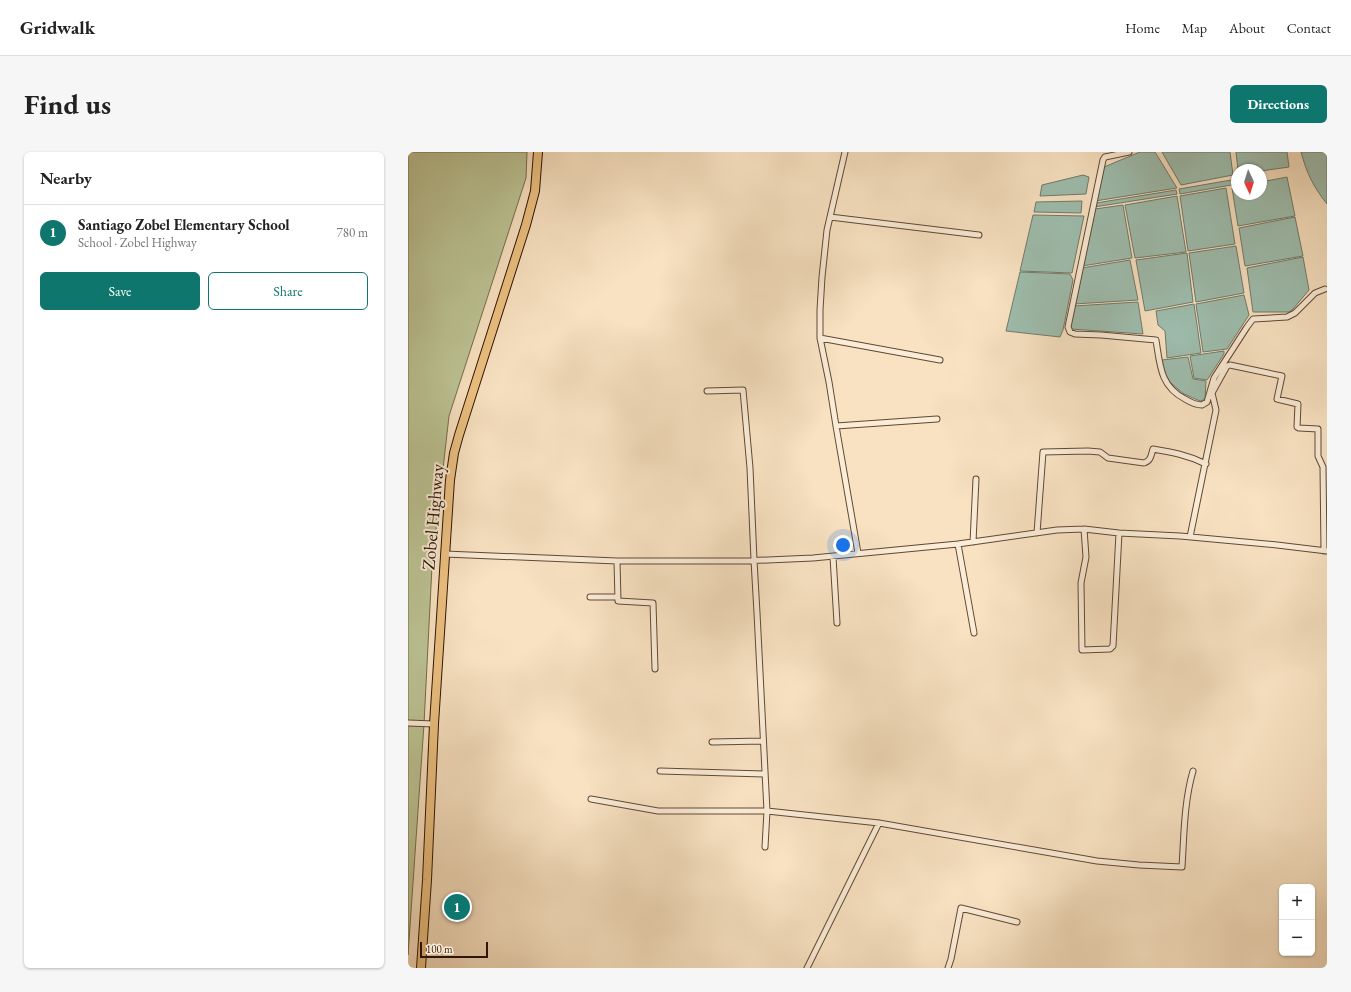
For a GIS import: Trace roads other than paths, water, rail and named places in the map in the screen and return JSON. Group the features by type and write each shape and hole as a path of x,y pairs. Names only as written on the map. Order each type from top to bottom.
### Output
{"main road":[{"name":"Zobel Highway","path":"421,968 427,880 434,724 450,480 454,453 526,225 535,190 538,152"}],"street":[{"path":"845,152 830,217 822,277 820,338 830,382 858,553"},
{"path":"1129,152 1105,157 1103,160 1068,327 1070,332 1075,334 1156,340 1164,379 1169,387 1182,398 1192,403 1202,405 1207,402 1214,378 1253,319 1287,317 1295,313 1315,293 1325,289"},
{"path":"830,217 979,235"},
{"path":"820,338 940,360"},
{"path":"445,554 617,561 743,561 834,557 858,553 958,544 1057,530 1084,529 1119,533 1190,537 1325,551 1324,467 1318,456 1318,429 1297,427 1298,404 1277,399 1282,376 1230,365 1227,366 1212,393 1216,410 1190,537"},
{"path":"707,392 743,390 750,468 758,613 767,811 765,847"},
{"path":"836,426 937,419"},
{"path":"1037,533 1043,452 1100,452 1108,458 1144,463 1150,460 1152,449 1173,452 1206,464"},
{"path":"974,542 976,479"},
{"path":"1084,529 1086,557 1081,583 1082,650 1110,649 1113,646 1119,533"},
{"path":"958,544 974,633"},
{"path":"834,557 837,623"},
{"path":"617,561 618,601 653,603 655,669"},
{"path":"590,597 617,597"},
{"path":"408,723 434,724"},
{"path":"712,742 763,742"},
{"path":"660,771 765,774"},
{"path":"591,799 658,811 767,811 879,823 1097,861 1182,868 1184,829 1193,771"},
{"path":"807,968 879,823"},
{"path":"948,968 961,908 1017,922"}],"place":[{"name":"Santiago Zobel Elementary School","path":"457,907"}]}
